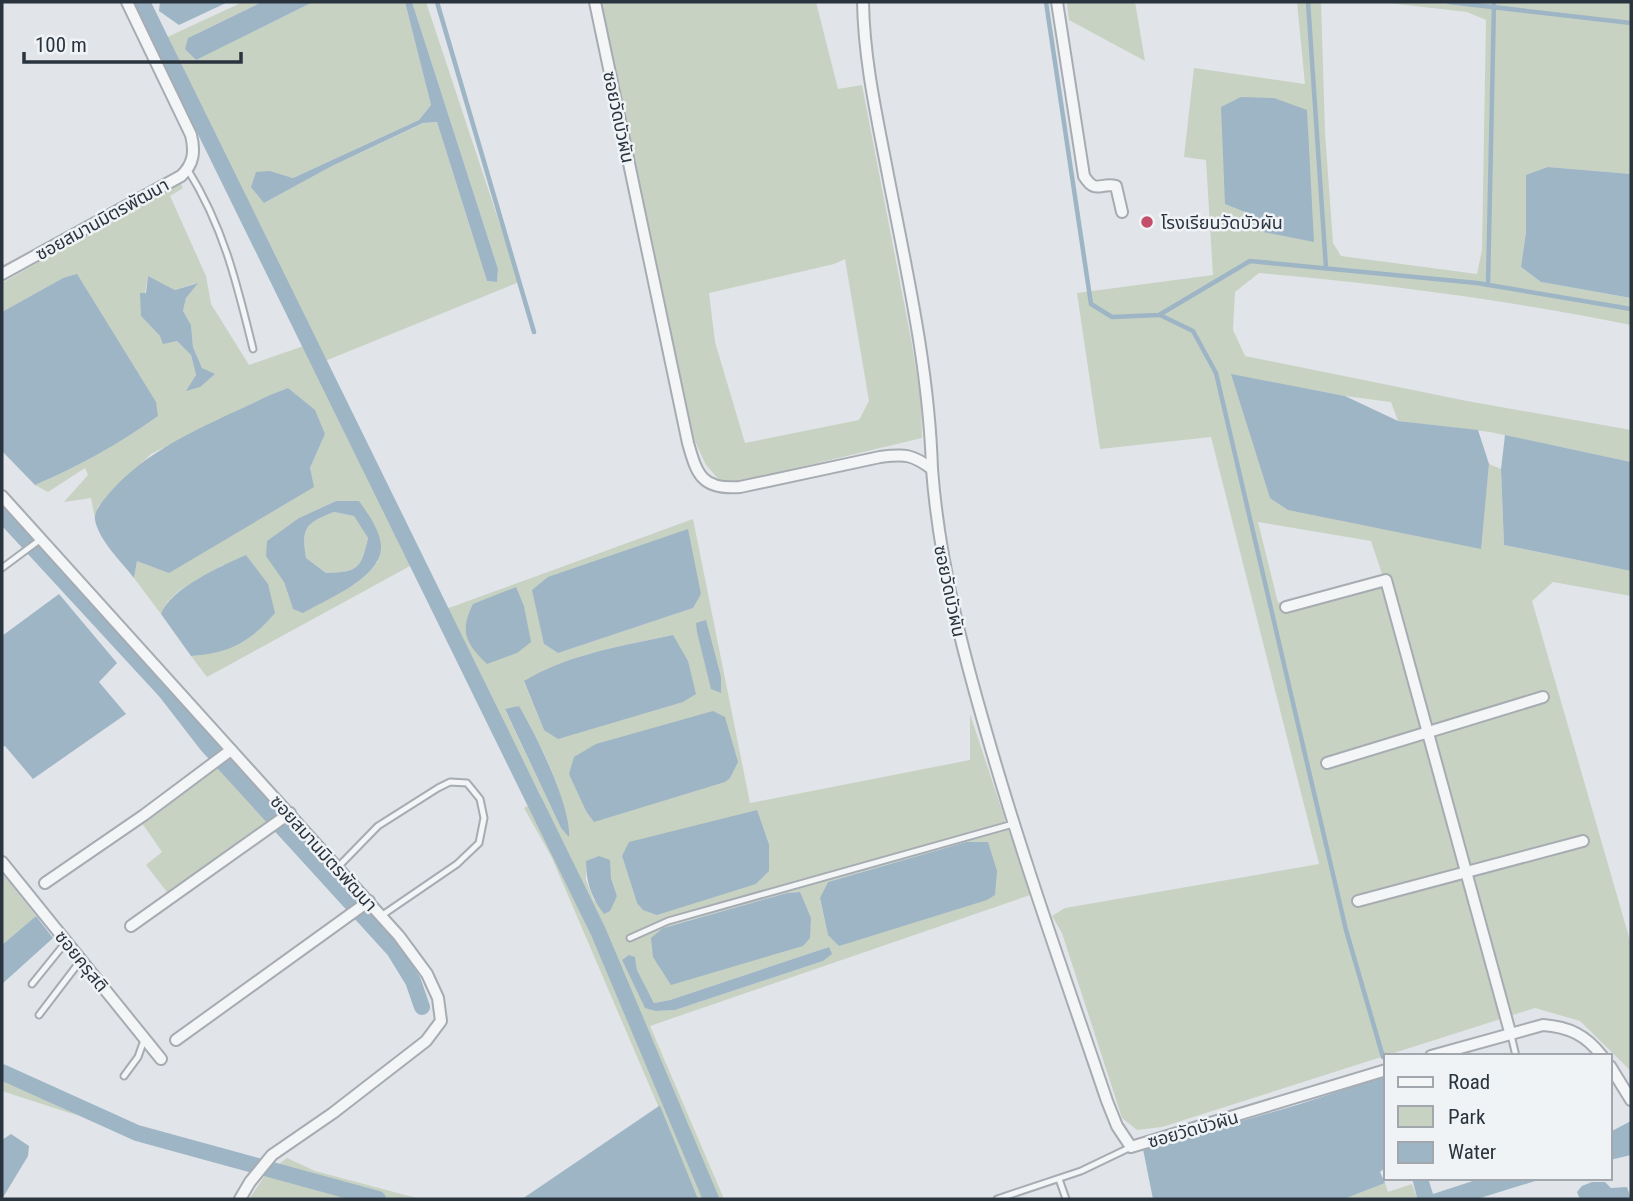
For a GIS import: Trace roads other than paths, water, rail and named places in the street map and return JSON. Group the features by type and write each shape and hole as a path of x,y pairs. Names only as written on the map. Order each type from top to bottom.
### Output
{"street":[{"name":"ซอยสมานมิตรพัฒนา","path":"2,274 188,170 194,148 191,135 127,2"},
{"name":"ซอยวัดบัวผัน","path":"595,2 688,443 694,465 701,477 711,485 740,487 899,455 914,456 932,469 940,547 956,620 1013,824 1107,1101 1117,1126 1131,1147 1384,1071"},
{"path":"863,2 870,85 926,376 932,469"},
{"path":"1057,2 1084,176 1090,186 1115,186 1122,212"},
{"name":"ซอยสมานมิตรพัฒนา","path":"2,497 369,901 427,974 438,998 441,1021 426,1041 333,1113 272,1155 240,1199"},
{"path":"1286,607 1386,580 1510,1032"},
{"path":"1326,763 1543,697"},
{"path":"45,883 144,815 231,750"},
{"path":"131,926 290,813"},
{"path":"1358,901 1583,841"},
{"name":"ซอยครุสติ","path":"2,862 161,1059"},
{"path":"176,1040 369,901"},
{"path":"1446,1054 1510,1032 1543,1025 1562,1026 1581,1035 1600,1054"},
{"path":"1612,1069 1631,1100"}],"lane":[{"path":"188,170 204,195 219,227 253,349"},
{"path":"2,568 41,539"},
{"path":"338,867 377,826 450,782 467,783 480,799 484,818 480,843 457,864 381,916"},
{"path":"630,938 668,921 1013,824"},
{"path":"32,984 66,942"},
{"path":"39,1015 81,960"},
{"path":"1510,1032 1516,1054"},
{"path":"124,1076 138,1057 144,1038"},
{"path":"997,1199 1103,1162 1131,1147"},
{"path":"1059,1178 1066,1199"}],"water":[{"path":"160,2 228,2 179,25 159,11"},
{"path":"262,2 313,2 196,60 185,49 188,38"},
{"path":"405,2 412,2 498,269 497,282 487,281 437,122 423,123 332,166 264,203 251,187 256,172 270,171 293,178 419,120 431,105"},
{"path":"1241,97 1274,98 1307,110 1314,242 1263,232 1253,215 1225,204 1221,107"},
{"path":"1548,167 1631,174 1631,298 1541,282 1521,267 1526,232 1526,175"},
{"path":"77,274 156,402 158,416 98,454 35,485 2,451 2,312 63,278"},
{"path":"148,276 175,290 198,283 186,298 183,311 191,325 193,347 202,368 215,374 200,387 186,391 196,375 191,355 177,341 163,344 160,336 141,316 140,293 146,293"},
{"path":"1231,374 1345,396 1398,421 1478,430 1489,464 1481,549 1288,510 1270,498"},
{"path":"288,388 315,410 325,434 310,468 314,487 169,573 137,561 134,578 97,528 95,517 102,501 123,478 162,449 204,426"},
{"path":"1505,435 1631,462 1631,571 1504,545 1501,469"},
{"path":"336,501 359,501 376,527 381,545 379,557 364,577 303,613 293,609 284,582 266,556 267,541 299,518","holes":["334,512 354,516 368,538 363,556 356,567 352,570 326,573 306,558 305,533 312,523"]},
{"path":"688,529 701,594 693,608 558,653 544,644 532,590 548,577"},
{"path":"246,555 268,584 275,613 248,639 228,649 191,656 161,614 174,596 185,587"},
{"path":"516,587 524,606 531,642 517,653 487,664 474,650 467,637 466,622 469,614 473,604"},
{"path":"59,594 117,663 99,682 126,714 33,779 5,746 2,747 2,636"},
{"path":"706,620 721,677 721,693 711,689 697,632 696,623"},
{"path":"673,635 688,661 696,694 683,702 558,739 544,730 524,681 577,657"},
{"path":"519,706 559,789 569,837 561,828 505,709"},
{"path":"713,711 725,717 738,762 730,778 725,782 594,822 569,774 574,757 596,744"},
{"path":"757,810 769,844 769,871 756,884 657,915 643,910 637,903 622,856 629,842"},
{"path":"966,842 988,842 997,871 995,895 987,900 839,946 828,935 820,898 828,882"},
{"path":"599,856 610,860 611,878 617,896 610,911 604,914 590,889 586,869 586,861"},
{"path":"800,892 811,918 810,938 803,946 671,985 653,957 651,938 663,928 787,893"},
{"path":"36,916 53,938 2,984 2,945"},
{"path":"829,947 832,954 823,961 675,1010 656,1011 645,1008 622,960 629,955 635,957 637,970 654,1003"},
{"path":"1384,1077 1384,1169 1380,1172 1385,1183 1344,1199 1153,1199 1143,1149 1297,1105"},
{"path":"659,1106 698,1199 522,1199"},
{"path":"1631,1121 1631,1155 1612,1160 1612,1131"},
{"path":"11,1134 29,1146 28,1156 2,1199 2,1140"},
{"path":"1413,1180 1429,1180 1433,1194 1476,1180 1539,1180 1477,1199 1414,1199 1417,1197"},
{"path":"1592,1182 1605,1182 1611,1188 1627,1187 1631,1199 1580,1199 1577,1192 1582,1186"}],"waterway":[{"path":"142,2 598,931 711,1199"},
{"path":"437,2 534,332"},
{"path":"1046,2 1091,304 1112,317 1159,315 1250,261 1477,283 1631,309"},
{"path":"1308,2 1326,268"},
{"path":"1449,2 1631,23"},
{"path":"1488,285 1494,2"},
{"path":"1160,315 1193,331 1216,373 1346,930 1383,1057"},
{"path":"2,514 166,692 207,745 394,950 413,981 422,1007"},
{"path":"2,1072 137,1133 378,1199"}],"place":[{"name":"โรงเรียนวัดบัวผัน","path":"1147,222"}]}
